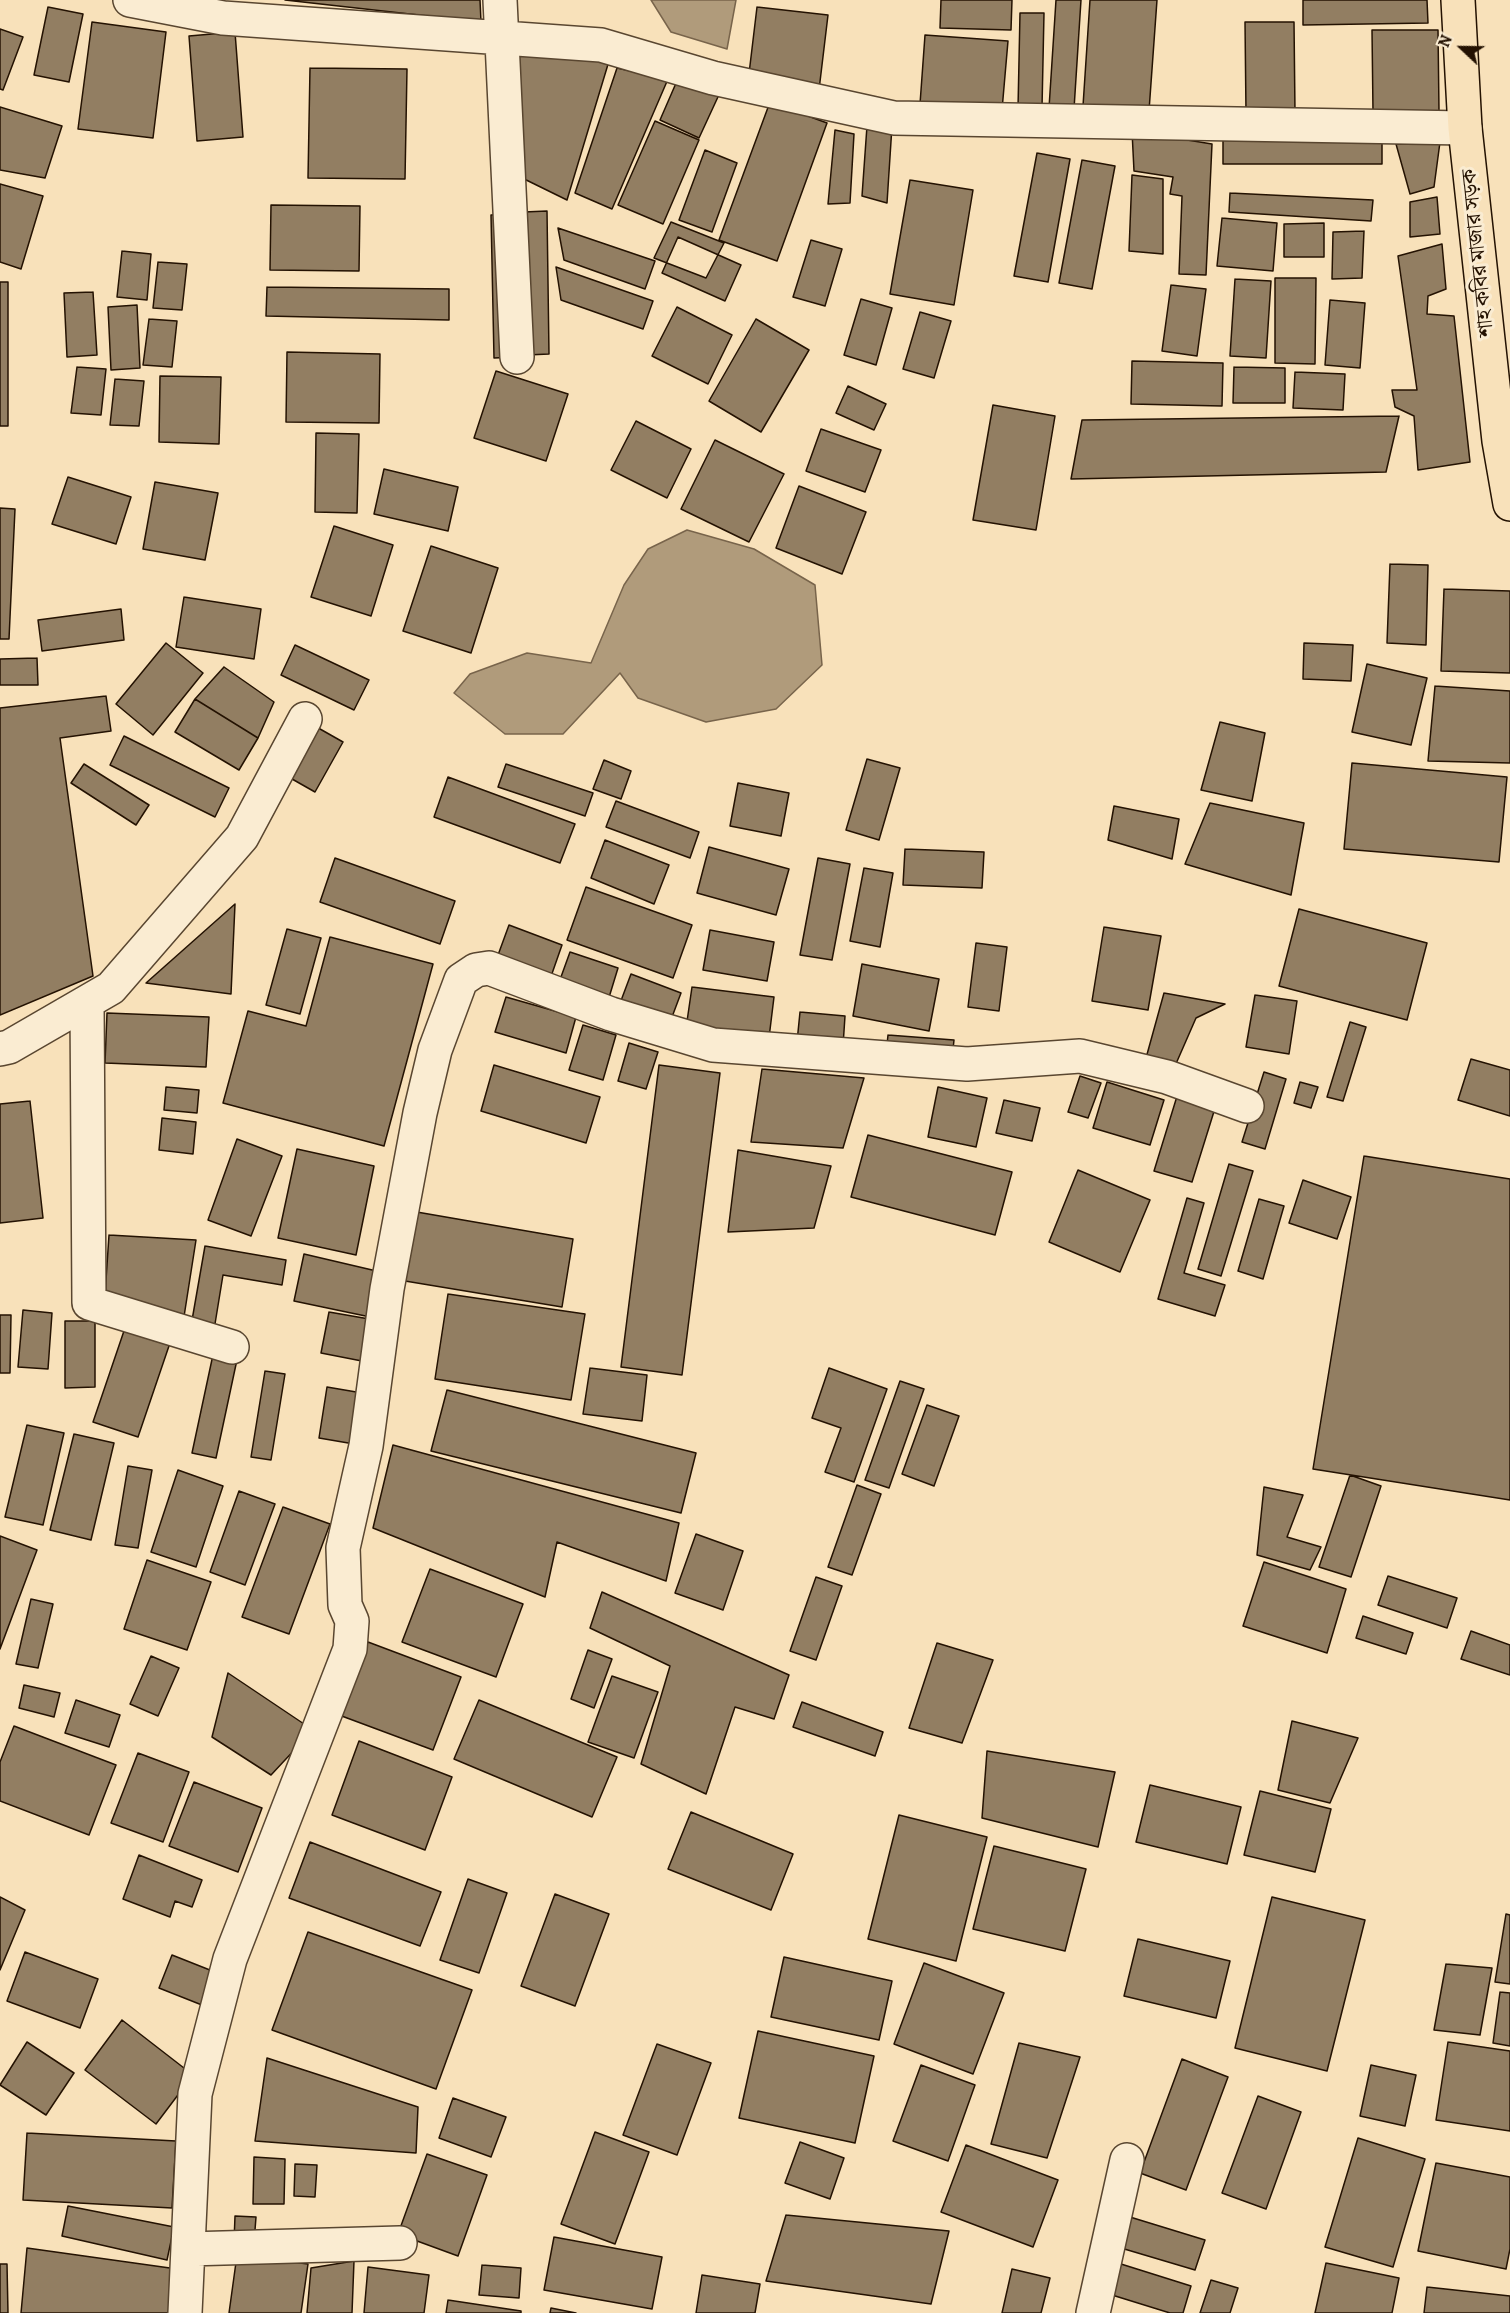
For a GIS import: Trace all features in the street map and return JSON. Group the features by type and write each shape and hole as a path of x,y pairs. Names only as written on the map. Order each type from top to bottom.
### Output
{"main road":[{"name":"শাহ কবির মাজার সড়ক","path":"1458,0 1466,128 1510,504"}],"street":[{"path":"129,0 223,18 501,36 601,45 713,78 894,118 1466,128"},
{"path":"500,0 517,357"},
{"path":"0,1049 9,1047 111,988 242,837 305,719"},
{"path":"185,2313 195,2094 230,1959 350,1649 351,1621 345,1605 343,1548 366,1446 387,1289 420,1113 435,1050 461,980 476,970 489,968 611,1014 712,1045 967,1064 1041,1061 1080,1056 1167,1077 1247,1106"},
{"path":"87,1003 89,1303 232,1347"},
{"path":"1093,2313 1127,2160"},
{"path":"188,2249 400,2243"}],"shaded area":[{"path":"651,0 736,0 727,49 671,32"},
{"path":"687,530 754,549 815,585 822,665 776,709 706,722 638,698 620,673 563,734 505,734 454,693 470,674 527,653 591,663 624,585 648,549"}],"building":[{"path":"285,0 480,0 481,22"},
{"path":"941,0 1012,0 1011,30 940,28"},
{"path":"1056,0 1081,0 1074,109 1049,108"},
{"path":"1090,0 1157,0 1149,111 1083,106"},
{"path":"1303,0 1427,0 1428,23 1303,25"},
{"path":"48,7 83,14 69,82 34,75"},
{"path":"757,7 828,15 819,90 748,82"},
{"path":"1020,13 1044,13 1042,108 1018,108"},
{"path":"92,22 166,32 153,138 78,129"},
{"path":"1245,22 1294,22 1295,113 1246,113"},
{"path":"0,29 23,37 3,90 0,89"},
{"path":"1372,30 1438,30 1439,111 1373,112"},
{"path":"235,32 243,137 197,141 189,36"},
{"path":"925,35 1008,41 1002,110 920,104"},
{"path":"511,43 609,61 567,200 514,174"},
{"path":"310,68 407,69 405,179 308,178"},
{"path":"617,68 668,79 612,209 575,193"},
{"path":"680,74 723,86 699,138 660,120"},
{"path":"770,102 827,123 777,261 719,240"},
{"path":"0,107 62,126 45,178 0,170"},
{"path":"655,121 699,140 663,224 618,205"},
{"path":"867,126 892,126 887,203 862,196"},
{"path":"835,130 854,134 850,203 828,204"},
{"path":"1132,131 1212,144 1206,275 1179,274 1182,196 1170,194 1173,177 1134,171"},
{"path":"1223,132 1382,132 1382,164 1223,164"},
{"path":"1440,142 1434,187 1410,194 1396,144"},
{"path":"705,150 737,163 712,232 679,220"},
{"path":"1037,153 1070,159 1048,282 1014,276"},
{"path":"1082,160 1115,166 1092,289 1059,283"},
{"path":"1132,175 1163,179 1163,254 1129,251"},
{"path":"910,180 973,190 954,305 890,294"},
{"path":"0,184 43,196 21,269 0,262"},
{"path":"1230,193 1373,200 1371,221 1229,212"},
{"path":"1437,197 1440,234 1410,237 1410,202"},
{"path":"271,205 360,206 359,271 270,270"},
{"path":"547,211 549,354 527,355 524,212"},
{"path":"514,214 516,357 494,358 491,215"},
{"path":"1222,218 1277,223 1273,271 1217,266"},
{"path":"671,222 724,243 706,278 654,258"},
{"path":"1324,223 1324,257 1284,257 1284,224"},
{"path":"558,228 655,261 645,289 564,260"},
{"path":"1364,231 1362,278 1332,279 1333,232"},
{"path":"678,237 741,265 725,301 662,273"},
{"path":"811,240 842,249 825,306 793,297"},
{"path":"1442,244 1446,289 1428,296 1427,314 1454,316 1470,462 1418,470 1414,416 1395,407 1392,390 1417,390 1398,256"},
{"path":"122,251 151,254 147,300 117,297"},
{"path":"158,262 187,264 182,310 153,308"},
{"path":"556,267 653,301 643,329 561,300"},
{"path":"1275,278 1316,278 1315,364 1275,363"},
{"path":"1235,279 1271,281 1266,358 1230,356"},
{"path":"0,282 8,282 8,426 0,426"},
{"path":"1171,285 1206,289 1197,356 1162,351"},
{"path":"267,287 449,289 449,320 266,316"},
{"path":"93,292 97,355 67,357 64,293"},
{"path":"861,299 892,308 876,365 844,355"},
{"path":"1330,300 1365,303 1360,368 1325,365"},
{"path":"137,305 140,368 111,370 108,307"},
{"path":"677,307 732,335 708,384 652,356"},
{"path":"920,312 951,321 934,378 903,369"},
{"path":"149,319 177,321 172,367 143,365"},
{"path":"756,319 809,350 761,432 709,401"},
{"path":"287,352 380,354 379,423 286,422"},
{"path":"1132,361 1223,363 1222,406 1131,404"},
{"path":"77,367 106,369 101,415 71,413"},
{"path":"1234,367 1285,368 1285,403 1233,403"},
{"path":"496,371 568,394 546,461 474,438"},
{"path":"1295,372 1345,374 1343,410 1293,408"},
{"path":"160,376 221,377 219,444 159,442"},
{"path":"115,379 144,381 139,426 110,425"},
{"path":"848,386 886,404 874,430 836,413"},
{"path":"993,405 1055,416 1036,530 973,520"},
{"path":"1399,416 1386,472 1071,479 1082,420"},
{"path":"636,421 691,449 667,498 611,470"},
{"path":"821,429 881,450 865,492 806,471"},
{"path":"316,433 359,434 357,513 315,512"},
{"path":"715,440 784,474 749,542 681,509"},
{"path":"384,469 458,487 448,531 374,514"},
{"path":"68,477 131,497 116,544 52,524"},
{"path":"155,482 218,493 205,560 143,549"},
{"path":"799,486 866,512 842,574 776,548"},
{"path":"0,508 15,509 9,639 0,639"},
{"path":"334,526 393,545 371,616 311,597"},
{"path":"431,546 498,568 471,653 403,631"},
{"path":"1390,564 1428,565 1426,645 1387,643"},
{"path":"1444,589 1510,591 1510,673 1441,671"},
{"path":"184,597 261,609 254,659 176,647"},
{"path":"121,609 124,640 42,651 38,620"},
{"path":"166,643 203,673 153,735 116,704"},
{"path":"1304,643 1353,645 1351,681 1303,679"},
{"path":"295,645 369,680 354,710 281,675"},
{"path":"37,658 38,685 0,685 0,659"},
{"path":"1367,664 1427,678 1411,745 1352,732"},
{"path":"224,667 274,702 258,738 195,699"},
{"path":"1435,686 1510,691 1510,763 1428,761"},
{"path":"106,696 111,731 60,738 93,976 0,1015 0,708"},
{"path":"195,699 258,738 239,770 175,732"},
{"path":"1220,722 1265,733 1252,801 1201,790"},
{"path":"313,725 343,742 315,792 285,775"},
{"path":"124,736 229,788 215,817 110,765"},
{"path":"867,759 900,768 879,840 846,830"},
{"path":"604,760 631,771 621,799 593,789"},
{"path":"1352,763 1507,777 1499,862 1344,849"},
{"path":"84,764 149,805 136,825 71,783"},
{"path":"506,764 593,793 585,816 498,787"},
{"path":"448,777 575,824 560,863 434,817"},
{"path":"738,783 789,793 781,836 730,826"},
{"path":"616,801 699,832 690,858 606,827"},
{"path":"1210,803 1304,823 1291,895 1185,864"},
{"path":"1114,806 1179,819 1172,859 1108,840"},
{"path":"605,840 669,865 654,904 591,878"},
{"path":"709,847 789,869 776,915 697,893"},
{"path":"905,849 984,852 982,888 903,885"},
{"path":"335,858 455,901 440,944 320,902"},
{"path":"818,858 850,864 832,960 800,955"},
{"path":"864,868 893,873 880,947 850,941"},
{"path":"586,887 692,925 673,978 567,940"},
{"path":"235,904 231,994 146,983"},
{"path":"1299,909 1427,943 1407,1020 1279,986"},
{"path":"509,925 562,945 548,985 494,966"},
{"path":"1104,927 1161,936 1148,1010 1092,1001"},
{"path":"287,929 321,938 300,1014 266,1005"},
{"path":"710,930 774,942 767,981 703,970"},
{"path":"330,937 433,964 384,1146 223,1103 248,1011 306,1026"},
{"path":"976,943 1007,947 999,1011 968,1007"},
{"path":"570,952 618,968 607,1004 557,988"},
{"path":"862,964 939,979 929,1031 853,1016"},
{"path":"631,974 681,993 669,1025 619,1006"},
{"path":"692,987 774,997 768,1046 685,1035"},
{"path":"1164,993 1225,1004 1196,1018 1175,1066 1146,1058"},
{"path":"1255,995 1297,1001 1289,1054 1246,1047"},
{"path":"506,997 576,1017 566,1053 495,1032"},
{"path":"800,1012 845,1016 843,1046 797,1042"},
{"path":"107,1013 209,1017 206,1067 105,1063"},
{"path":"1350,1022 1366,1027 1343,1101 1327,1097"},
{"path":"583,1025 616,1035 603,1080 569,1070"},
{"path":"888,1035 954,1040 952,1059 886,1054"},
{"path":"629,1043 658,1052 646,1089 618,1081"},
{"path":"1471,1059 1510,1070 1510,1116 1458,1100"},
{"path":"494,1065 600,1097 586,1143 481,1111"},
{"path":"659,1065 720,1073 682,1375 621,1367"},
{"path":"762,1069 864,1078 843,1148 751,1142"},
{"path":"1264,1072 1286,1079 1265,1149 1242,1142"},
{"path":"1080,1076 1101,1083 1088,1118 1068,1112"},
{"path":"1107,1082 1164,1100 1150,1145 1093,1128"},
{"path":"1300,1082 1318,1087 1311,1108 1294,1103"},
{"path":"166,1087 199,1090 197,1113 164,1110"},
{"path":"938,1087 987,1098 976,1147 928,1137"},
{"path":"1178,1093 1216,1105 1192,1182 1154,1171"},
{"path":"1004,1100 1040,1108 1032,1141 996,1133"},
{"path":"30,1101 43,1218 0,1223 0,1104"},
{"path":"162,1118 196,1122 193,1154 159,1150"},
{"path":"868,1135 1012,1172 995,1235 851,1197"},
{"path":"237,1139 282,1156 251,1236 208,1220"},
{"path":"297,1149 374,1166 356,1255 278,1238"},
{"path":"738,1150 831,1166 814,1228 728,1232"},
{"path":"1364,1156 1510,1179 1510,1500 1313,1469"},
{"path":"1229,1164 1253,1171 1221,1276 1198,1269"},
{"path":"1078,1170 1150,1200 1120,1272 1049,1242"},
{"path":"1303,1180 1351,1197 1337,1239 1289,1223"},
{"path":"1187,1198 1204,1203 1184,1273 1225,1285 1215,1316 1158,1299"},
{"path":"1259,1199 1284,1206 1263,1279 1238,1271"},
{"path":"411,1211 573,1239 562,1307 399,1280"},
{"path":"109,1235 196,1240 183,1323 105,1295"},
{"path":"205,1246 286,1260 282,1285 223,1275 214,1330 191,1326"},
{"path":"304,1254 385,1273 375,1318 294,1301"},
{"path":"448,1294 585,1314 571,1400 435,1379"},
{"path":"23,1310 52,1313 48,1369 18,1367"},
{"path":"329,1312 375,1320 367,1362 321,1353"},
{"path":"0,1315 11,1315 10,1373 0,1373"},
{"path":"65,1321 95,1321 95,1387 65,1388"},
{"path":"126,1325 171,1340 138,1437 93,1422"},
{"path":"214,1350 238,1355 216,1458 192,1453"},
{"path":"590,1368 647,1375 642,1421 583,1414"},
{"path":"829,1368 887,1389 854,1482 825,1472 841,1428 812,1418"},
{"path":"265,1371 285,1374 271,1460 251,1457"},
{"path":"900,1381 924,1389 889,1488 865,1480"},
{"path":"327,1387 368,1394 360,1445 319,1438"},
{"path":"447,1390 696,1453 681,1513 431,1451"},
{"path":"927,1405 959,1416 934,1486 902,1474"},
{"path":"27,1425 64,1433 43,1525 5,1517"},
{"path":"74,1434 114,1443 91,1540 50,1530"},
{"path":"393,1445 679,1523 666,1581 557,1542 545,1597 373,1528"},
{"path":"128,1466 152,1470 138,1548 115,1545"},
{"path":"178,1470 223,1486 196,1567 151,1552"},
{"path":"1350,1475 1381,1486 1351,1577 1319,1567"},
{"path":"857,1485 881,1494 852,1575 828,1567"},
{"path":"1264,1487 1303,1495 1287,1537 1321,1547 1310,1570 1257,1555"},
{"path":"239,1491 275,1504 245,1585 210,1572"},
{"path":"283,1507 330,1524 289,1634 242,1617"},
{"path":"696,1534 743,1551 723,1610 675,1593"},
{"path":"0,1536 37,1550 0,1649"},
{"path":"147,1560 211,1582 187,1650 124,1629"},
{"path":"1264,1562 1346,1589 1327,1653 1243,1626"},
{"path":"430,1569 523,1604 496,1677 402,1642"},
{"path":"1388,1576 1457,1598 1447,1628 1378,1605"},
{"path":"816,1577 842,1586 816,1660 790,1651"},
{"path":"602,1592 789,1675 774,1719 735,1707 706,1794 641,1764 670,1666 590,1628"},
{"path":"31,1599 53,1604 38,1668 16,1664"},
{"path":"1363,1616 1413,1633 1406,1654 1356,1638"},
{"path":"1471,1631 1510,1645 1510,1675 1461,1659"},
{"path":"368,1642 461,1677 433,1750 339,1715"},
{"path":"937,1643 993,1660 962,1743 909,1728"},
{"path":"588,1650 612,1659 594,1708 571,1699"},
{"path":"151,1656 179,1668 158,1716 130,1704"},
{"path":"228,1673 313,1730 271,1775 212,1737"},
{"path":"612,1676 658,1692 634,1758 588,1742"},
{"path":"24,1685 60,1693 54,1717 19,1708"},
{"path":"76,1700 120,1715 109,1747 65,1733"},
{"path":"479,1700 617,1757 592,1817 454,1759"},
{"path":"802,1702 883,1732 875,1756 793,1727"},
{"path":"1292,1721 1358,1738 1330,1803 1278,1790"},
{"path":"14,1726 116,1765 89,1835 0,1801 0,1762"},
{"path":"359,1741 452,1777 425,1850 332,1815"},
{"path":"987,1751 1115,1772 1098,1847 982,1818"},
{"path":"138,1753 189,1772 163,1842 111,1823"},
{"path":"194,1782 262,1808 238,1872 169,1846"},
{"path":"1150,1785 1241,1807 1227,1864 1136,1842"},
{"path":"1260,1791 1331,1809 1315,1872 1244,1855"},
{"path":"691,1812 793,1854 771,1910 668,1869"},
{"path":"899,1815 987,1837 956,1961 868,1939"},
{"path":"310,1842 441,1892 420,1946 289,1898"},
{"path":"994,1846 1086,1869 1065,1951 973,1929"},
{"path":"139,1855 202,1880 192,1907 175,1901 170,1917 123,1899"},
{"path":"468,1879 507,1893 479,1973 440,1960"},
{"path":"555,1894 609,1914 575,2006 521,1986"},
{"path":"0,1897 25,1910 0,1970"},
{"path":"1272,1897 1365,1920 1327,2071 1235,2048"},
{"path":"1506,1914 1510,1915 1510,1984 1495,1982"},
{"path":"308,1932 472,1990 436,2089 272,2030"},
{"path":"1138,1939 1230,1961 1216,2018 1124,1996"},
{"path":"25,1952 98,1979 80,2028 7,2001"},
{"path":"172,1955 225,1976 212,2009 159,1988"},
{"path":"784,1957 892,1981 879,2040 771,2017"},
{"path":"924,1963 1004,1993 973,2074 894,2044"},
{"path":"1446,1964 1492,1968 1480,2035 1434,2030"},
{"path":"1500,1992 1510,1993 1510,2046 1493,2043"},
{"path":"122,2020 193,2075 156,2124 85,2070"},
{"path":"758,2031 874,2056 855,2143 739,2118"},
{"path":"27,2042 74,2073 46,2115 0,2085"},
{"path":"1448,2042 1510,2051 1510,2131 1436,2120"},
{"path":"1019,2043 1080,2057 1047,2158 991,2144"},
{"path":"657,2044 711,2063 677,2155 623,2135"},
{"path":"267,2058 418,2107 416,2153 255,2141"},
{"path":"1182,2059 1228,2077 1186,2190 1140,2173"},
{"path":"921,2065 975,2085 948,2161 893,2141"},
{"path":"1371,2065 1416,2075 1405,2126 1360,2116"},
{"path":"1258,2096 1301,2112 1266,2209 1222,2193"},
{"path":"453,2098 506,2117 491,2157 439,2138"},
{"path":"595,2132 649,2152 615,2244 561,2224"},
{"path":"27,2133 176,2141 172,2208 23,2200"},
{"path":"1358,2138 1425,2159 1393,2267 1325,2247"},
{"path":"800,2142 844,2158 830,2199 785,2183"},
{"path":"966,2145 1058,2180 1033,2247 941,2212"},
{"path":"427,2154 487,2175 458,2256 398,2234"},
{"path":"254,2157 285,2159 284,2204 253,2204"},
{"path":"1436,2163 1510,2177 1510,2249 1506,2269 1418,2251"},
{"path":"295,2164 317,2165 315,2197 294,2196"},
{"path":"68,2206 174,2227 167,2260 62,2236"},
{"path":"786,2215 949,2231 931,2304 766,2281"},
{"path":"235,2216 256,2217 254,2243 234,2242"},
{"path":"1130,2217 1205,2240 1195,2270 1121,2248"},
{"path":"554,2237 662,2257 652,2309 544,2290"},
{"path":"27,2248 177,2269 172,2313 21,2313"},
{"path":"237,2255 308,2264 301,2313 229,2313"},
{"path":"354,2261 352,2313 307,2313 311,2268"},
{"path":"1326,2263 1399,2278 1392,2313 1315,2313"},
{"path":"0,2264 7,2264 8,2313 0,2313"},
{"path":"1121,2264 1191,2286 1183,2313 1170,2313 1112,2295"},
{"path":"482,2265 521,2268 519,2298 479,2295"},
{"path":"368,2267 429,2275 424,2313 364,2313"},
{"path":"1012,2269 1050,2278 1041,2313 1002,2313"},
{"path":"702,2275 760,2284 755,2313 696,2313"},
{"path":"1211,2280 1238,2288 1230,2313 1200,2313"},
{"path":"1427,2287 1510,2296 1510,2313 1424,2313"},
{"path":"448,2300 521,2311 521,2313 446,2313"},
{"path":"551,2308 576,2313 550,2313"}]}
